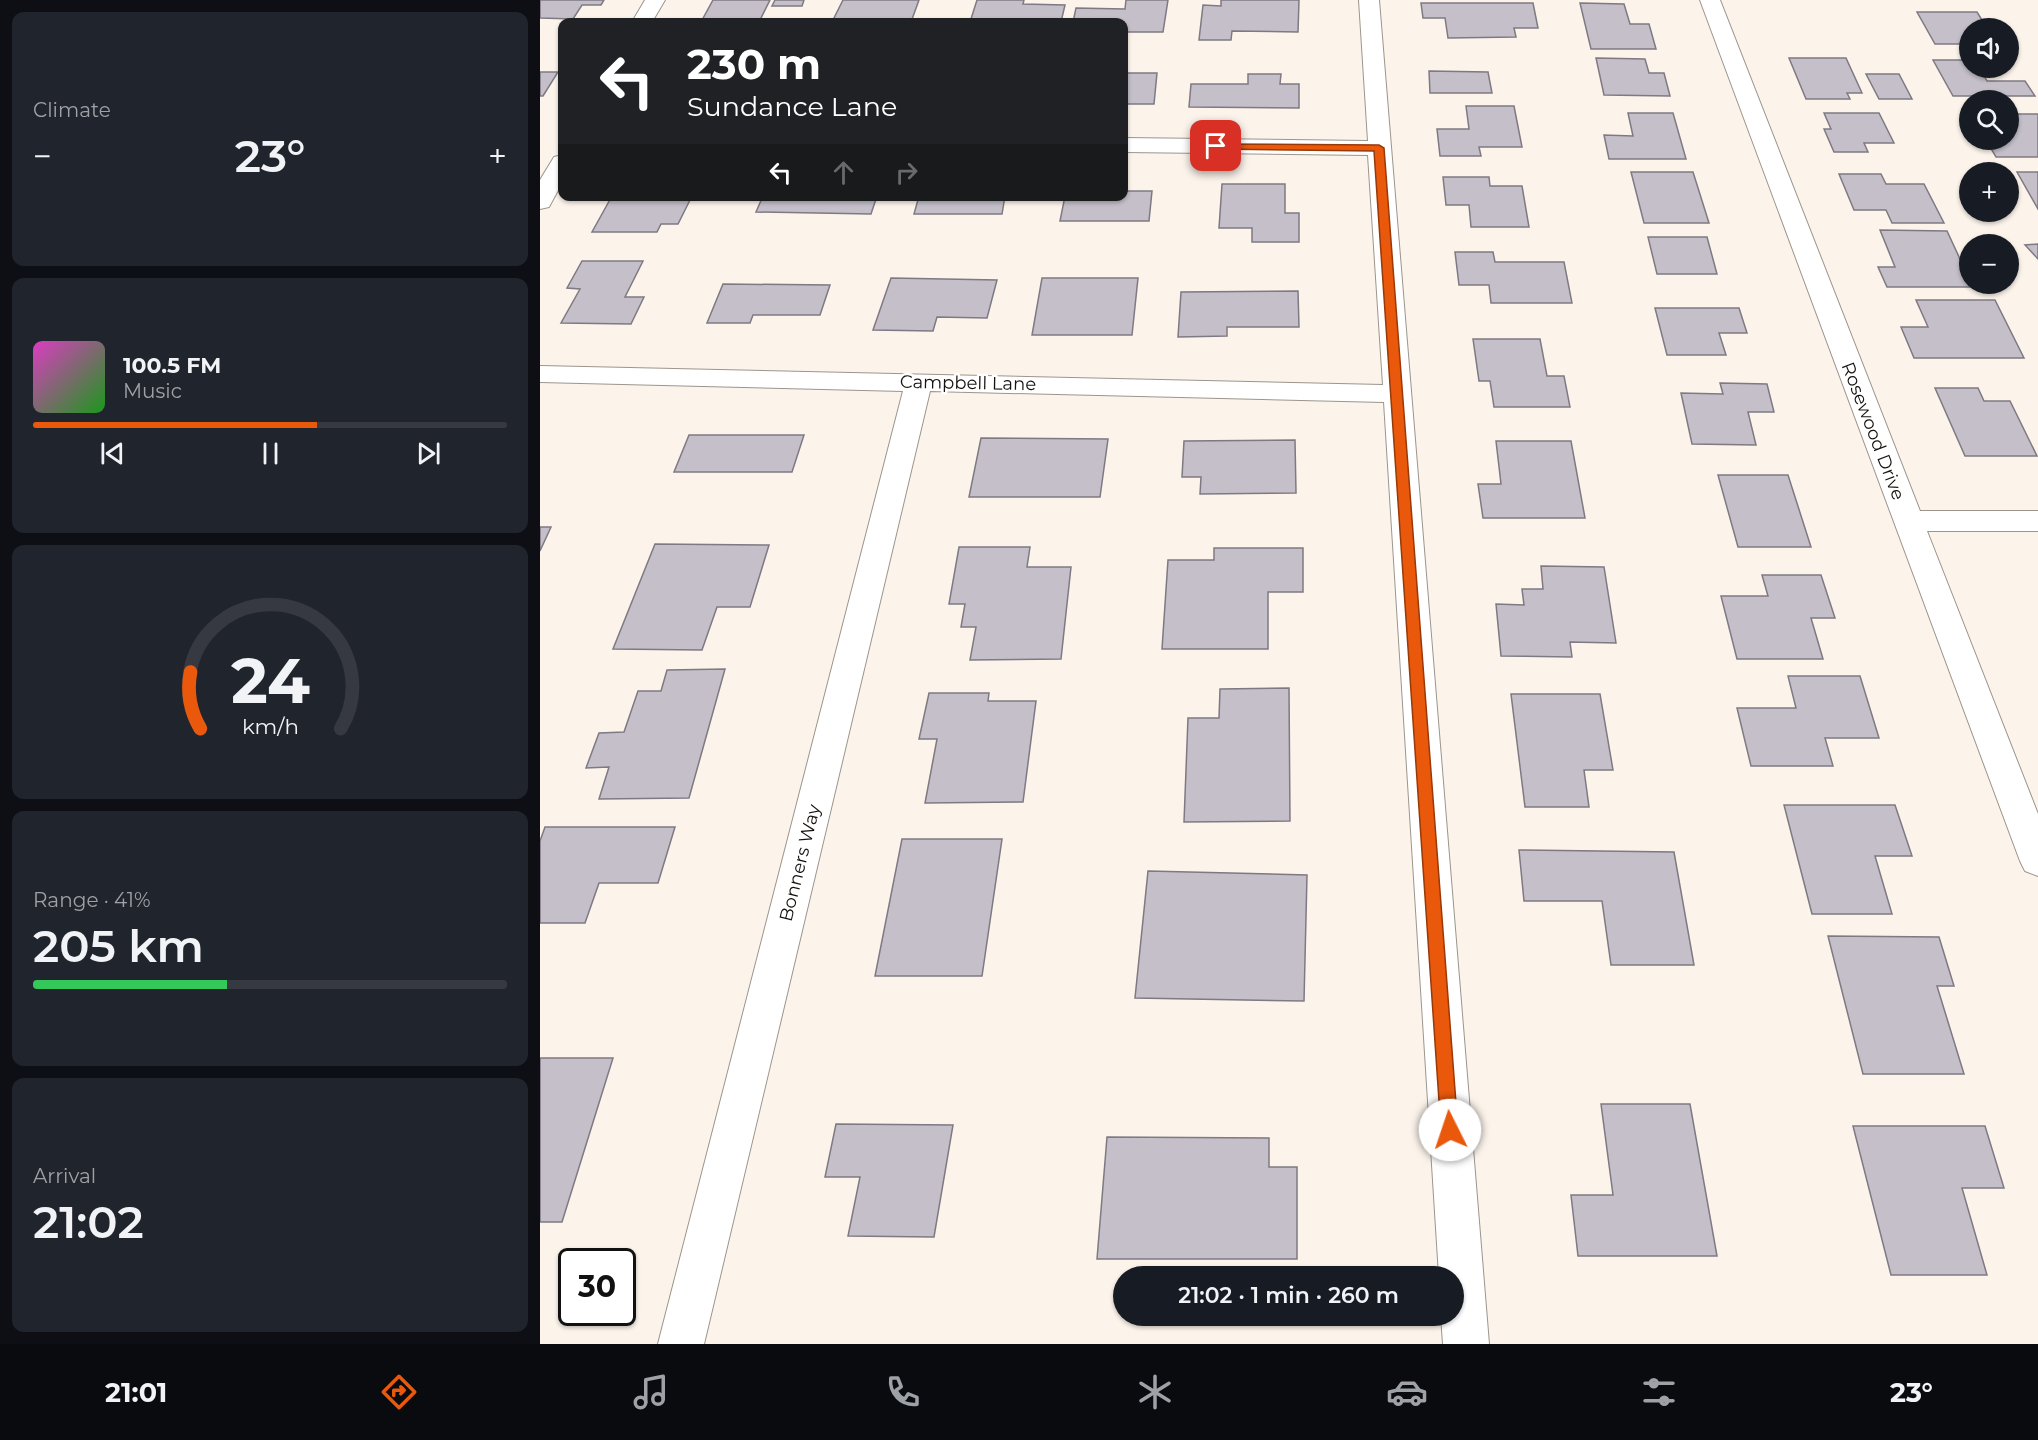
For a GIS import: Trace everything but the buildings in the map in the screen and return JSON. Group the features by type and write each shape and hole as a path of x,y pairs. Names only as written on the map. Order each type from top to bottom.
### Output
{"street":[{"path":"644,18 655,0"},
{"path":"1369,0 1395,394 1466,1344"},
{"name":"Rosewood Drive","path":"1710,0 2038,861"},
{"path":"1128,145 1379,148"},
{"path":"540,202 558,169"},
{"name":"Campbell Lane","path":"540,374 919,381 1395,394"},
{"name":"Bonners Way","path":"681,1344 919,381"},
{"path":"1907,521 2038,521"}],"route":[{"path":"1216,146 1379,148 1450,1130"}]}
